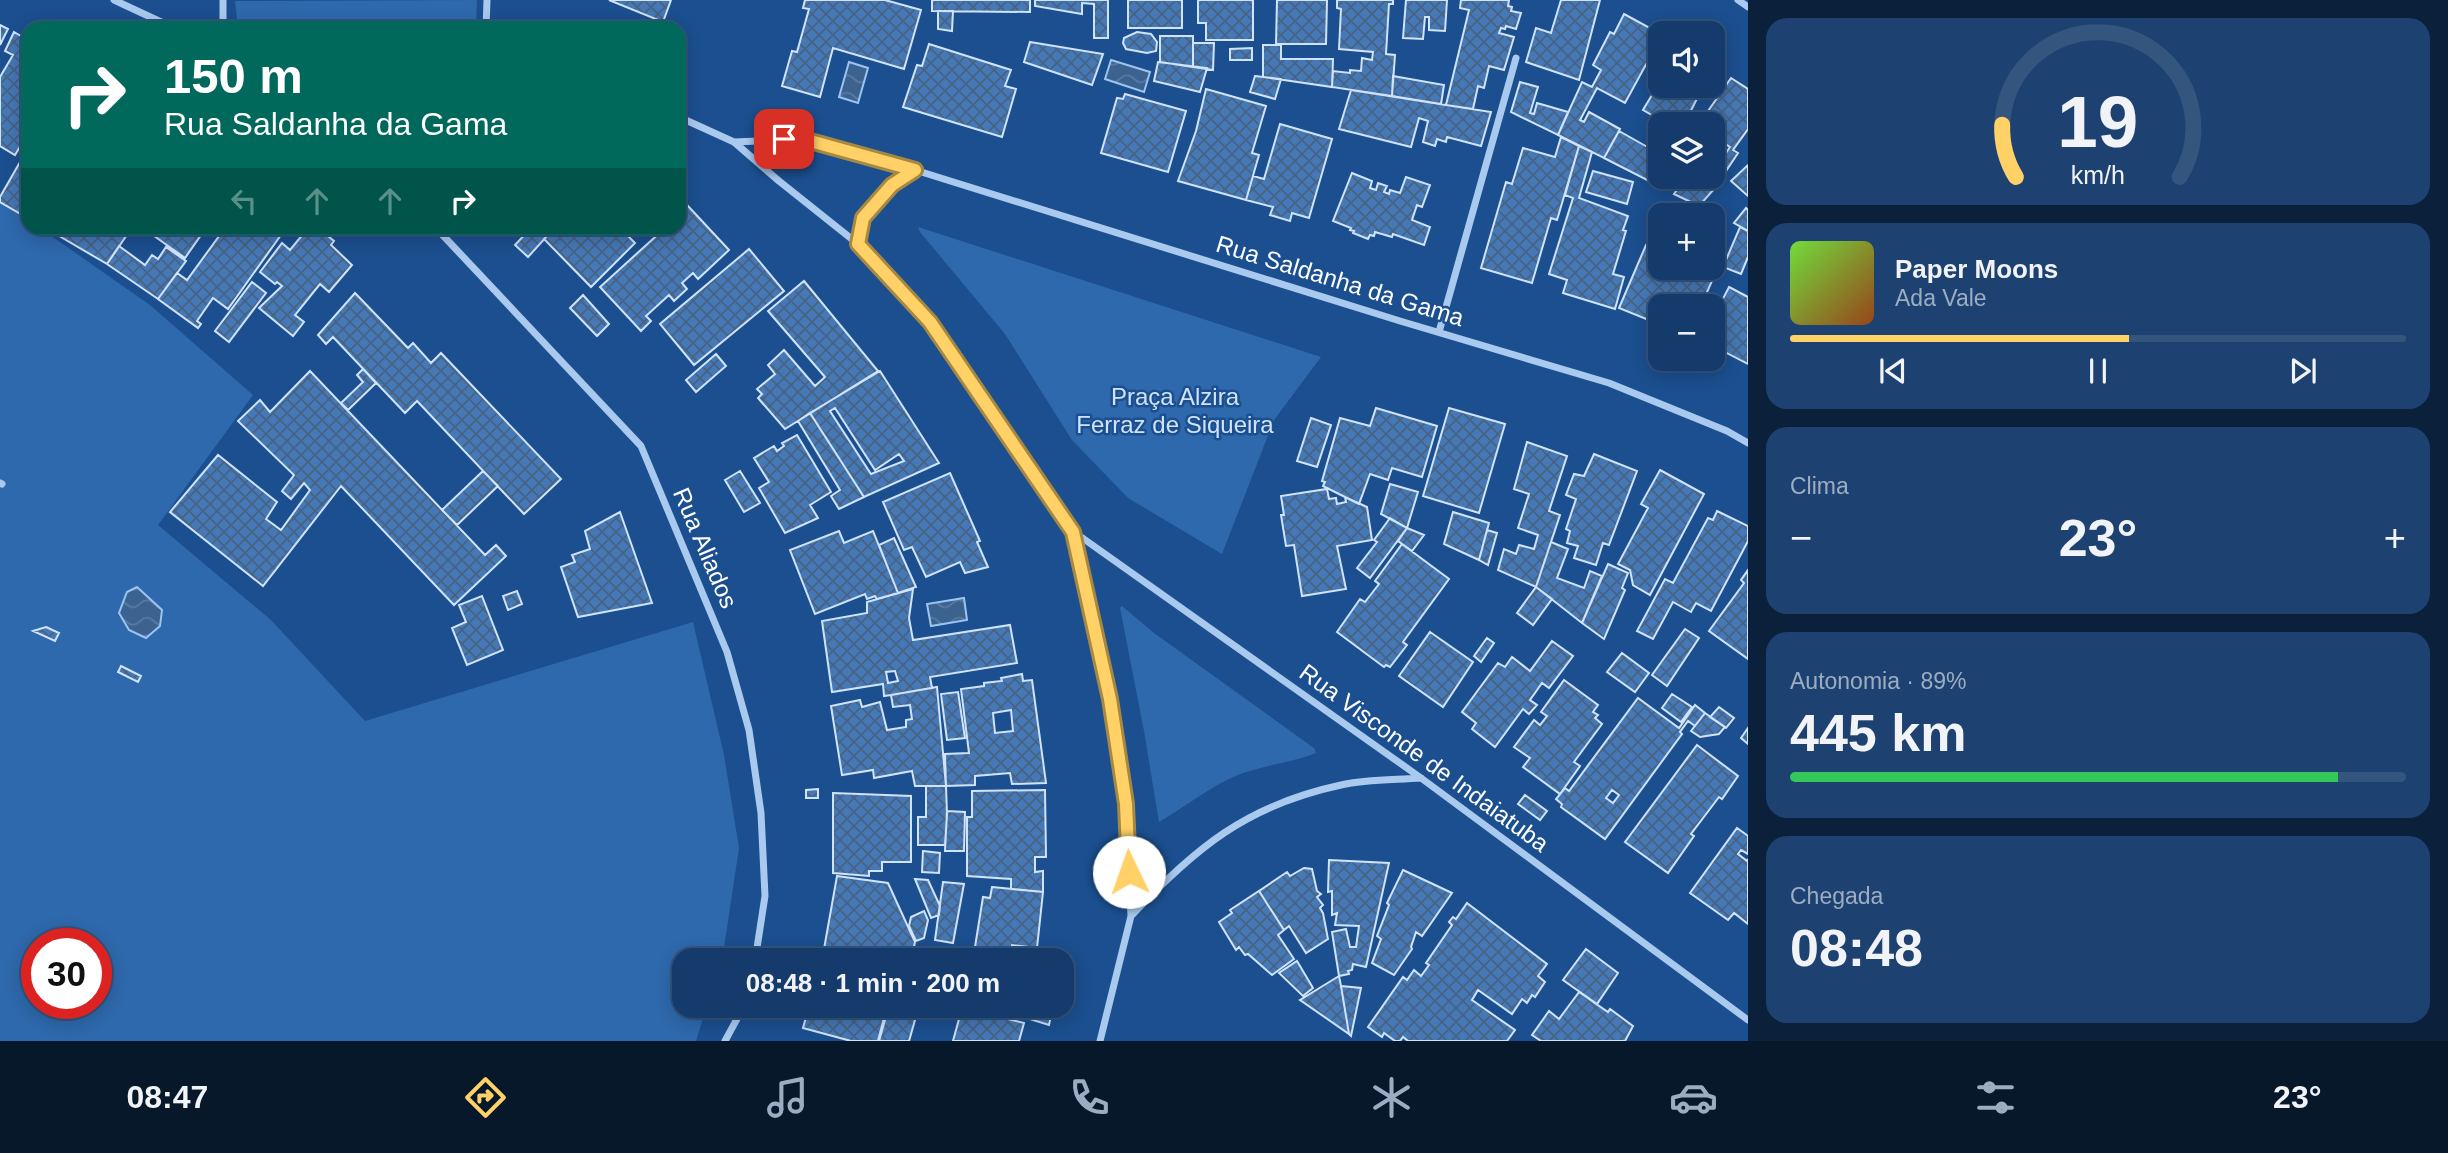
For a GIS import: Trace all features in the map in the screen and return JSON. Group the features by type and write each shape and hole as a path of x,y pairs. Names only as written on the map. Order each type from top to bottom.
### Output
{"street":[{"path":"114,0 158,21"},
{"path":"223,0 223,21"},
{"path":"486,21 487,0"},
{"path":"1738,0 1748,6"},
{"path":"1439,332 1516,58"},
{"path":"686,120 734,142 858,244 930,322 1073,532 1110,699 1126,804 1131,916 1100,1041"},
{"name":"Rua Saldanha da Gama","path":"734,142 803,139 915,170 1609,383 1727,431 1748,443"},
{"path":"858,244 863,218 892,185 915,170"},
{"name":"Rua Aliados","path":"443,235 641,446 727,652 749,730 761,813 765,897 757,948"},
{"name":"Rua Visconde de Indaiatuba","path":"1073,532 1421,778 1748,1020"},
{"path":"1131,916 1169,876 1203,846 1228,829 1265,810 1343,784 1421,778"},
{"path":"725,1041 737,1018"}],"green space":[{"path":"477,0 476,21 237,21 235,1"},
{"path":"0,200 21,214 21,235 50,235 150,305 253,395 158,525 271,620 365,721 693,622 724,755 739,848 724,948 672,948 672,1018 703,1018 696,1041 0,1041"},
{"name":"Praça Alzira Ferraz de Siqueira","path":"918,227 1321,357 1274,420 1222,554 1128,498 1072,440 1005,334"},
{"path":"1122,606 1154,633 1314,748 1316,753 1238,775 1159,822 1120,608"}],"water":[{"path":"1111,60 1150,72 1144,92 1105,79"},
{"path":"849,62 868,68 858,103 839,97"},
{"path":"137,587 162,610 160,626 146,638 129,630 119,613 127,592"},
{"path":"964,598 967,620 931,626 927,604"}],"building":[{"path":"609,0 671,0 663,21"},
{"path":"805,0 885,0 921,10 904,69 833,48 820,97 782,86 792,51 797,52 809,9 803,8"},
{"path":"932,0 1030,0 1030,12 932,11"},
{"path":"1035,0 1108,0 1108,38 1094,38 1094,4 1082,3 1082,14 1035,6"},
{"path":"1128,0 1182,0 1182,28 1128,28"},
{"path":"1198,0 1253,0 1253,40 1206,40 1206,23 1198,23"},
{"path":"1277,0 1327,0 1326,44 1276,44"},
{"path":"1337,0 1393,0 1393,4 1389,4 1386,54 1395,55 1392,96 1332,87 1333,71 1361,71 1362,58 1372,60 1373,52 1339,49 1341,9 1337,8"},
{"path":"1406,0 1447,0 1445,31 1429,30 1429,17 1425,17 1423,39 1403,38"},
{"path":"1461,0 1509,0 1511,11 1521,13 1516,29 1506,26 1505,29 1501,28 1499,33 1514,37 1504,70 1489,66 1484,88 1478,86 1473,109 1446,105 1469,10 1460,8"},
{"path":"1561,0 1600,0 1579,80 1526,62 1536,28 1551,33"},
{"path":"938,11 953,11 952,31 938,29"},
{"path":"1624,14 1648,27 1648,61 1625,103 1597,88 1580,120 1584,122 1589,112 1620,129 1604,158 1558,135 1582,82 1592,87 1601,70 1593,65 1610,32 1614,34"},
{"path":"0,25 8,29 0,45"},
{"path":"14,32 21,36 21,145 15,155 0,146 0,77 13,55 5,51"},
{"path":"1137,32 1151,34 1157,42 1156,51 1147,53 1126,49 1124,38"},
{"path":"1160,36 1193,36 1193,67 1160,62"},
{"path":"1030,42 1103,54 1092,85 1024,62"},
{"path":"1193,43 1214,43 1213,70 1193,67"},
{"path":"929,44 1011,70 1005,86 1016,89 1002,137 903,107 917,65 922,66"},
{"path":"1263,45 1281,45 1281,59 1333,59 1332,87 1263,77"},
{"path":"1252,48 1252,60 1230,60 1230,49"},
{"path":"1158,62 1207,68 1200,92 1154,81"},
{"path":"1255,76 1281,79 1275,99 1250,92"},
{"path":"1393,76 1444,85 1441,104 1392,96"},
{"path":"1731,78 1748,89 1748,129 1733,150 1738,153 1726,171 1725,154 1730,147 1727,145 1725,148 1725,112 1707,112 1717,98 1725,98 1725,87"},
{"path":"1520,82 1538,87 1530,113 1534,114 1537,103 1568,112 1558,135 1511,112"},
{"path":"1206,89 1266,106 1252,153 1259,155 1246,200 1178,181 1196,131"},
{"path":"1351,90 1491,112 1481,146 1447,137 1446,142 1437,139 1435,146 1423,142 1428,121 1419,118 1411,147 1339,129"},
{"path":"1125,94 1186,111 1168,172 1101,153 1117,98 1123,99"},
{"path":"1650,98 1697,98 1690,112 1648,113 1643,110"},
{"path":"1280,124 1332,139 1309,218 1292,213 1290,221 1270,215 1273,207 1246,200 1253,176 1264,179"},
{"path":"1619,131 1648,147 1648,180 1604,158"},
{"path":"1561,137 1579,146 1557,220 1551,218 1532,283 1481,268 1506,182 1512,184 1523,148 1555,157"},
{"path":"1579,146 1592,152 1579,198 1628,216 1613,274 1624,277 1615,309 1563,293 1567,280 1549,274 1573,198 1565,195"},
{"path":"21,160 21,214 0,202 0,197"},
{"path":"1748,165 1748,196 1731,181"},
{"path":"1593,171 1633,182 1627,204 1586,192"},
{"path":"1352,173 1372,181 1370,188 1376,190 1378,183 1387,186 1384,192 1389,194 1390,190 1400,193 1406,177 1430,185 1422,207 1417,205 1412,220 1430,227 1424,245 1393,234 1392,237 1375,232 1374,236 1370,235 1368,239 1333,221"},
{"path":"1678,189 1714,189 1702,203 1693,203 1674,194"},
{"path":"688,206 729,250 698,279 693,273 682,283 687,289 674,301 669,295 646,316 651,321 641,331 600,287 657,235 686,235"},
{"path":"1746,208 1748,210 1748,231 1734,223"},
{"path":"1740,227 1748,231 1748,257 1741,274 1725,268"},
{"path":"57,235 127,235 107,264"},
{"path":"153,235 201,235 185,258"},
{"path":"220,235 281,235 228,309 213,298 197,321 201,324 198,328 158,299 177,273 187,280"},
{"path":"302,235 327,235 334,241 331,245 352,265 329,292 320,284 295,315 304,322 293,336 259,308 282,286 260,272 282,243 290,250"},
{"path":"524,235 548,235 528,257 515,245"},
{"path":"548,235 627,235 635,243 591,287 544,239"},
{"path":"1646,245 1648,280 1712,280 1706,294 1648,294 1648,320 1619,308"},
{"path":"119,246 145,265 152,255 158,259 166,247 186,261 158,299 107,264"},
{"path":"749,249 784,291 694,365 660,324"},
{"path":"804,281 878,371 785,429 758,398 762,394 757,389 775,374 768,365 784,350 815,386 825,377 768,311"},
{"path":"252,282 266,293 229,342 215,331"},
{"path":"1729,287 1748,297 1748,364 1725,352 1725,295"},
{"path":"355,293 408,348 413,343 431,363 441,353 561,479 524,514 417,401 405,413 333,337 326,344 318,335"},
{"path":"583,295 609,324 597,336 570,308"},
{"path":"716,354 726,366 696,392 686,380"},
{"path":"363,369 376,383 348,410 341,403 363,382 357,375"},
{"path":"310,371 485,555 496,545 506,556 454,605 341,486 263,586 170,512 218,455 277,502 266,519 281,530 310,490 304,483 291,499 282,491 294,475 238,421 260,400 270,412"},
{"path":"880,371 939,463 864,497 810,413","holes":["835,408 875,470 899,454 904,461 871,474 830,411"]},
{"path":"1376,408 1437,426 1422,477 1392,468 1388,480 1370,474 1359,504 1323,486 1325,482 1322,481 1340,418 1370,426"},
{"path":"1449,408 1505,424 1479,513 1423,496"},
{"path":"810,413 864,497 839,509 831,496 840,490 798,421"},
{"path":"1311,418 1331,425 1317,467 1297,461"},
{"path":"797,435 831,492 810,505 818,518 785,533 759,488 769,482 754,458 774,446 777,451 784,446 782,443"},
{"path":"1527,442 1567,456 1549,511 1560,515 1536,587 1498,570 1504,549 1516,554 1519,545 1534,549 1538,535 1518,528 1529,494 1514,489"},
{"path":"1594,454 1637,471 1609,545 1603,543 1596,565 1574,558 1578,546 1567,543 1570,531 1566,529 1576,499 1566,495 1574,474 1584,476"},
{"path":"1660,470 1704,494 1650,595 1633,585 1630,570 1618,564 1648,508 1641,504"},
{"path":"483,471 498,486 457,525 442,510"},
{"path":"740,471 760,503 744,512 725,480"},
{"path":"950,473 980,541 977,542 988,567 965,573 960,562 926,577 912,547 904,550 883,502"},
{"path":"1390,484 1418,492 1407,528 1381,514"},
{"path":"1327,489 1329,499 1336,498 1337,504 1346,502 1345,497 1367,507 1372,540 1337,546 1346,589 1302,596 1294,545 1286,546 1281,496"},
{"path":"1717,511 1748,526 1748,541 1711,611 1696,603 1691,612 1673,602 1653,639 1637,631 1665,579 1673,583 1708,518 1713,520"},
{"path":"620,512 652,603 578,617 561,567 575,562 572,555 590,549 585,531"},
{"path":"1453,512 1489,523 1479,560 1444,544"},
{"path":"1390,518 1407,528 1370,578 1357,568 1377,542 1374,540"},
{"path":"1407,528 1424,535 1412,551 1398,541"},
{"path":"1487,530 1497,533 1488,565 1479,560"},
{"path":"839,531 844,543 873,531 898,593 877,599 875,596 867,599 865,594 815,614 790,550"},
{"path":"894,538 916,587 898,593 879,545"},
{"path":"1551,542 1568,549 1557,578 1584,588 1590,571 1602,576 1582,623 1536,587"},
{"path":"1402,544 1449,579 1403,642 1407,645 1390,667 1384,667 1337,632 1360,599 1365,602 1379,584 1375,581"},
{"path":"1608,564 1628,573 1622,588 1625,590 1604,639 1582,623"},
{"path":"1748,570 1748,659 1709,631 1744,583 1741,580"},
{"path":"1536,587 1552,599 1533,625 1517,613"},
{"path":"913,589 909,618 913,640 1010,625 1017,663 930,677 932,688 891,695 884,696 883,684 832,692 822,621 867,613 867,602","holes":["895,671 898,681 888,683 886,672"]},
{"path":"517,591 522,604 508,610 503,596"},
{"path":"482,596 503,650 467,665 452,628 466,622 459,605"},
{"path":"46,627 59,633 55,641 33,631"},
{"path":"1685,629 1699,638 1667,686 1652,675"},
{"path":"1430,632 1473,662 1443,707 1399,676"},
{"path":"1487,638 1494,643 1481,662 1474,656"},
{"path":"1552,641 1573,656 1549,688 1542,683 1530,700 1537,705 1529,714 1523,709 1495,747 1472,729 1476,723 1462,712 1498,663 1505,667 1512,657 1530,671"},
{"path":"1622,653 1649,673 1635,692 1607,672"},
{"path":"121,666 141,676 138,682 118,672"},
{"path":"1022,674 1023,681 1032,680 1046,783 1012,784 1010,773 975,776 975,785 946,786 945,754 969,753 961,689 984,686 984,683 1002,681 1001,678","holes":["1011,710 1013,731 995,733 993,713"]},
{"path":"1564,680 1598,705 1593,712 1598,715 1595,718 1602,724 1574,762 1580,766 1560,794 1523,767 1530,758 1514,747 1534,720 1540,725 1547,716 1541,712"},
{"path":"937,687 946,786 915,786 912,771 874,778 873,770 842,775 831,706 860,700 862,707 880,702 887,730 906,727 906,720 912,719 910,705 893,707 891,695"},
{"path":"958,692 965,738 947,740 941,694"},
{"path":"1672,694 1692,707 1681,722 1662,708"},
{"path":"1638,698 1679,728 1695,705 1705,713 1695,726 1688,721 1680,732 1682,734 1605,839 1561,807 1562,804 1556,799 1565,788 1569,791","holes":["1612,790 1619,795 1613,803 1606,798"]},
{"path":"1719,707 1734,718 1726,728 1710,717"},
{"path":"1705,713 1725,727 1719,734 1700,737 1691,731"},
{"path":"1748,728 1748,744 1741,738"},
{"path":"1697,745 1738,776 1691,834 1694,836 1668,873 1625,842"},
{"path":"926,786 946,786 945,845 918,845 918,817 926,817"},
{"path":"818,789 818,798 806,798 806,790"},
{"path":"1045,790 1046,857 1035,857 1035,872 1043,871 1043,892 1011,889 1011,879 967,876 967,817 972,817 972,791"},
{"path":"833,793 911,796 911,862 882,862 882,871 869,871 869,876 833,873"},
{"path":"1525,795 1547,811 1540,820 1518,804"},
{"path":"947,811 965,812 964,851 945,851"},
{"path":"1737,828 1748,836 1748,854 1741,850 1738,854 1747,861 1748,859 1748,924 1734,913 1728,920 1690,893"},
{"path":"923,851 940,853 939,873 922,872"},
{"path":"1329,860 1389,863 1366,967 1353,964 1349,974 1339,976 1332,932 1346,929 1350,947 1356,947 1359,926 1335,925 1337,913 1332,915 1332,891 1328,892"},
{"path":"1304,868 1312,869 1317,891 1321,894 1317,897 1323,905 1320,908 1328,939 1306,953 1289,926 1284,930 1259,891 1287,872 1290,876"},
{"path":"1403,870 1452,893 1422,936 1416,932 1412,949 1394,975 1372,963 1381,939 1377,936 1389,905 1387,903"},
{"path":"837,876 888,883 915,942 914,948 824,948"},
{"path":"915,879 928,880 940,906 939,915 931,918"},
{"path":"943,882 964,884 953,943 935,940"},
{"path":"992,887 1043,892 1037,948 1012,945 1012,948 975,947 983,897 990,898"},
{"path":"1259,891 1284,930 1278,935 1294,959 1272,975 1248,954 1245,955 1239,947 1236,950 1219,922 1232,913 1230,910"},
{"path":"1467,903 1547,964 1538,976 1545,982 1535,997 1532,995 1527,1003 1522,999 1512,1014 1478,990 1472,1000 1515,1030 1507,1041 1408,1041 1403,1037 1400,1041 1395,1041 1384,1033 1382,1037 1368,1027 1403,977 1407,980 1414,970 1421,976 1429,965 1426,963 1452,925 1449,922 1453,917 1456,919"},
{"path":"924,911 928,920 924,938 916,941 909,926 911,917"},
{"path":"1586,949 1618,973 1597,1004 1563,980"},
{"path":"1297,961 1313,988 1303,996 1279,973"},
{"path":"1339,976 1341,986 1349,1034 1300,1000"},
{"path":"1341,986 1361,988 1351,1036 1349,1034"},
{"path":"1579,992 1608,1012 1610,1009 1633,1026 1625,1041 1541,1041 1532,1035 1549,1011 1559,1019"},
{"path":"806,1018 884,1018 878,1041 851,1041 803,1028"},
{"path":"886,1018 916,1018 909,1041 879,1041"},
{"path":"959,1018 1003,1018 1024,1023 1019,1041 953,1041"},
{"path":"1027,1018 1050,1018 1049,1025"}],"route":[{"path":"784,139 803,139 915,170 892,185 863,218 858,244 930,322 1073,532 1110,699 1126,804 1129,872"}]}
